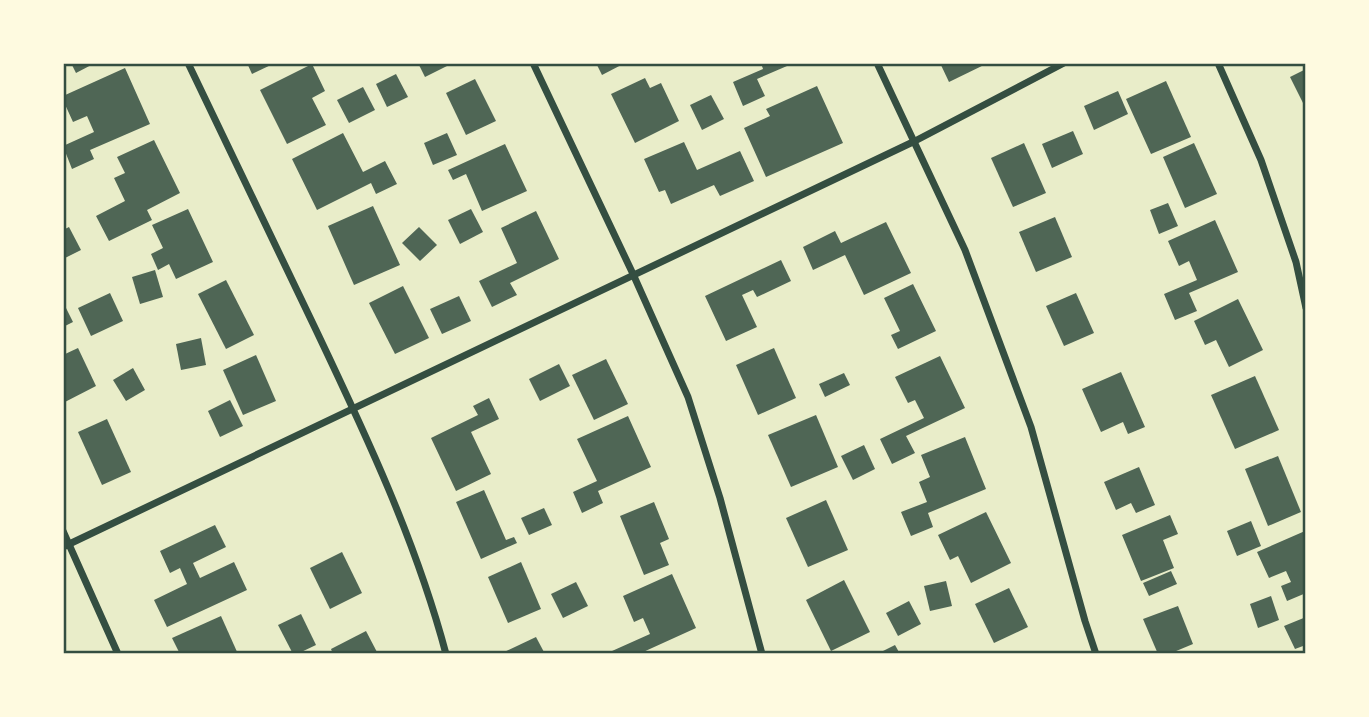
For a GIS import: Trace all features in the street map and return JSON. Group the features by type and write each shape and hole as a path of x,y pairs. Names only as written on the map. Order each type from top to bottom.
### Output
{"street":[{"path":"188,63 353,409 406,532 435,612 446,654"},
{"path":"533,63 688,397 720,498 762,654"},
{"path":"877,63 965,250 1031,427 1096,654"},
{"path":"66,545 915,141 1063,63"},
{"path":"1218,63 1261,160 1296,262 1306,307"},
{"path":"63,531 66,545 118,654"}],"building":[{"path":"71,63 95,63 76,73"},
{"path":"247,63 275,63 252,74"},
{"path":"418,63 453,63 425,77"},
{"path":"596,63 625,63 602,75"},
{"path":"761,63 794,63 757,79 765,96 743,106 733,82 763,69"},
{"path":"940,63 988,63 949,82"},
{"path":"312,64 325,91 312,98 326,125 287,144 260,90"},
{"path":"125,68 150,124 90,150 94,159 72,169 63,146 94,132 87,116 73,122 63,96"},
{"path":"1306,69 1306,109 1290,77"},
{"path":"396,74 408,97 387,107 376,84"},
{"path":"645,78 650,88 661,83 679,121 635,143 611,94"},
{"path":"475,79 496,121 466,135 446,93"},
{"path":"1166,81 1191,137 1151,154 1126,99"},
{"path":"817,86 843,143 766,177 744,128 770,116 766,109"},
{"path":"363,87 375,110 349,123 337,100"},
{"path":"1118,91 1128,114 1094,130 1084,106"},
{"path":"711,95 724,119 702,130 690,105"},
{"path":"1073,131 1083,154 1052,168 1042,144"},
{"path":"343,133 363,172 385,161 397,184 376,194 371,183 317,210 292,159"},
{"path":"447,133 457,155 433,165 424,143"},
{"path":"154,140 180,193 147,210 152,220 109,241 96,216 125,201 114,178 125,173 117,157"},
{"path":"684,142 697,170 740,151 754,181 720,196 714,185 671,204 665,190 659,192 644,159"},
{"path":"1024,143 1046,193 1013,207 991,158"},
{"path":"1194,143 1217,194 1185,208 1163,157"},
{"path":"505,144 527,191 482,211 466,174 453,180 448,170"},
{"path":"1168,203 1178,226 1159,234 1150,210"},
{"path":"373,206 400,265 354,285 328,226"},
{"path":"188,209 213,262 176,279 169,264 158,270 151,254 163,248 152,225"},
{"path":"471,209 483,232 460,244 448,220"},
{"path":"536,211 559,259 510,283 517,295 492,307 479,281 517,263 501,228"},
{"path":"1055,217 1072,257 1036,272 1019,232"},
{"path":"1215,220 1238,272 1189,293 1197,311 1175,320 1164,294 1197,280 1189,261 1179,266 1168,241"},
{"path":"886,222 911,273 864,295 845,255 813,270 803,247 835,231 841,243"},
{"path":"69,227 81,250 63,259 63,230"},
{"path":"419,227 437,245 420,261 402,243"},
{"path":"781,260 791,281 757,297 753,290 742,295 757,327 726,341 705,296"},
{"path":"155,270 163,297 140,304 132,277"},
{"path":"226,280 254,335 226,349 198,294"},
{"path":"913,284 936,331 898,349 891,335 900,331 884,298"},
{"path":"403,286 429,338 395,354 369,303"},
{"path":"110,293 123,321 91,336 78,308"},
{"path":"1076,293 1094,333 1064,346 1046,306"},
{"path":"459,296 471,321 442,334 430,309"},
{"path":"1238,299 1263,350 1229,367 1216,340 1205,345 1194,321"},
{"path":"63,302 73,322 63,327"},
{"path":"201,338 206,365 181,370 176,344"},
{"path":"78,348 96,386 63,403 63,355"},
{"path":"774,348 796,398 758,415 736,365"},
{"path":"256,355 276,401 243,415 223,370"},
{"path":"940,356 965,408 906,436 915,453 892,464 880,439 924,418 915,400 908,403 895,377"},
{"path":"606,359 628,404 594,420 572,375"},
{"path":"559,364 570,386 540,401 529,379"},
{"path":"133,368 145,390 126,401 113,380"},
{"path":"1121,372 1145,427 1128,434 1123,422 1101,432 1082,389"},
{"path":"844,373 850,385 825,397 819,384"},
{"path":"1255,376 1279,430 1235,449 1211,395"},
{"path":"489,398 499,419 471,432 491,474 456,491 431,438 478,415 473,406"},
{"path":"230,400 243,426 220,437 208,411"},
{"path":"816,415 838,467 791,487 768,435"},
{"path":"628,416 651,467 598,491 603,503 582,513 573,492 597,481 577,439"},
{"path":"107,419 131,472 102,485 78,432"},
{"path":"965,437 986,489 928,513 933,527 911,536 901,512 927,502 919,482 930,477 921,455"},
{"path":"864,445 875,469 853,480 841,456"},
{"path":"1278,456 1301,512 1268,526 1245,469"},
{"path":"1139,467 1155,505 1136,513 1131,503 1116,510 1104,482"},
{"path":"484,490 506,540 514,537 517,543 481,559 456,502"},
{"path":"826,500 848,550 808,567 786,518"},
{"path":"654,502 669,539 660,543 669,565 644,575 620,516"},
{"path":"544,508 552,525 529,535 521,518"},
{"path":"986,512 1011,563 971,583 958,556 950,560 938,535"},
{"path":"1170,515 1178,534 1163,540 1174,568 1141,581 1122,535"},
{"path":"1251,521 1261,546 1237,556 1227,531"},
{"path":"215,525 226,547 193,563 200,578 234,562 247,590 167,627 154,600 187,584 180,568 170,573 160,551"},
{"path":"1305,531 1306,593 1287,601 1281,586 1291,582 1286,571 1269,578 1257,552"},
{"path":"342,552 362,593 330,609 310,568"},
{"path":"521,562 541,609 508,623 488,577"},
{"path":"1171,571 1177,584 1149,596 1143,583"},
{"path":"672,574 696,628 642,654 614,654 612,651 650,634 643,618 634,622 623,596"},
{"path":"844,580 870,632 831,651 806,600"},
{"path":"946,581 952,606 930,611 924,586"},
{"path":"576,582 588,606 563,618 551,594"},
{"path":"1009,588 1028,627 994,643 975,604"},
{"path":"1271,596 1279,620 1258,628 1250,604"},
{"path":"909,601 921,624 898,636 886,613"},
{"path":"1178,606 1193,644 1169,654 1158,654 1143,619"},
{"path":"301,614 316,645 293,654 278,625"},
{"path":"221,616 238,654 180,654 172,638"},
{"path":"1306,617 1306,652 1303,646 1295,649 1284,626"},
{"path":"366,631 378,654 333,654 331,649"},
{"path":"536,637 545,654 500,654"},
{"path":"895,645 900,654 877,654"}]}
